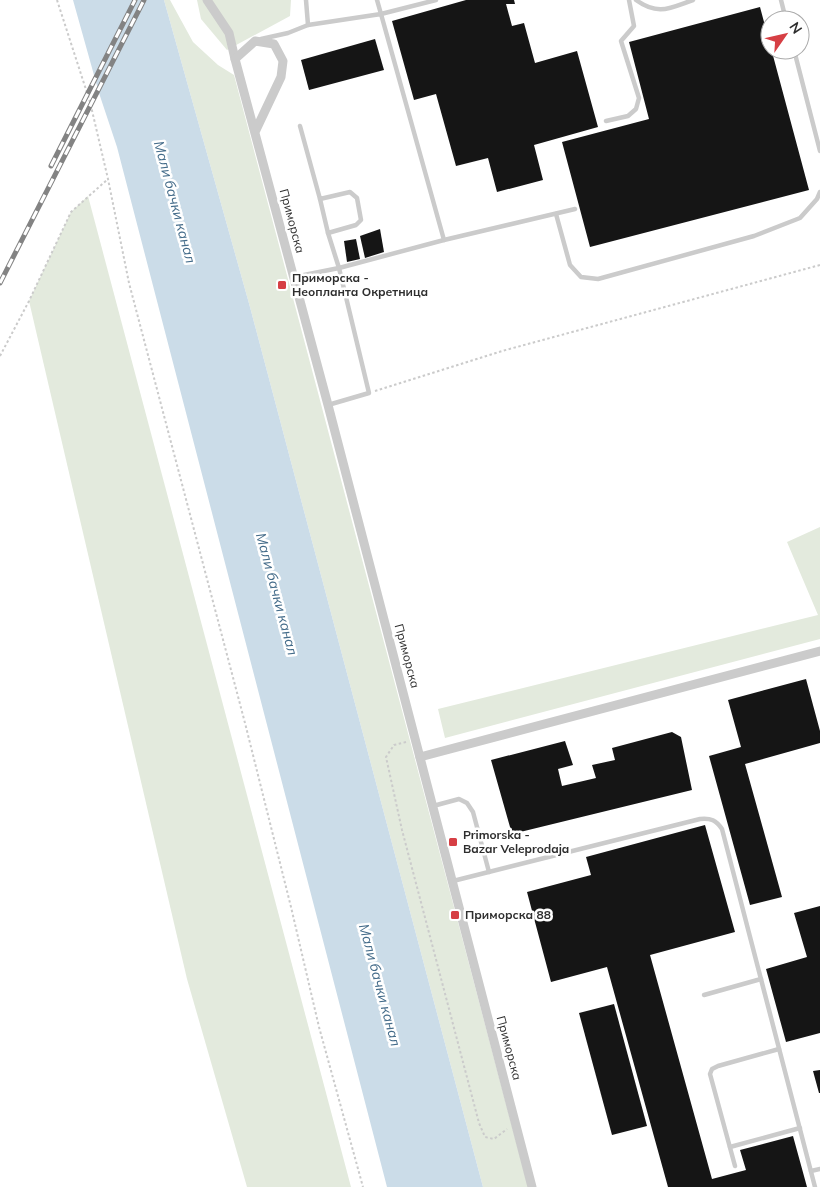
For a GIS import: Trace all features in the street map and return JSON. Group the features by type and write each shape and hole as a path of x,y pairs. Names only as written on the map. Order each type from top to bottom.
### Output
{"street":[{"name":"Приморска","path":"207,0 229,33 532,1187"},
{"path":"235,59 255,40 274,44 283,61 281,77 255,132"},
{"path":"420,757 820,651"}],"lane":[{"path":"306,0 308,25"},
{"path":"377,0 444,240"},
{"path":"255,40 288,33 308,25 381,14 436,0"},
{"path":"606,121 628,116 636,109 639,98 621,40 634,26 629,0"},
{"path":"636,0 647,8 660,11 693,0"},
{"path":"797,60 820,151"},
{"path":"300,126 339,268 369,393 328,405"},
{"path":"320,199 350,192 357,198 361,220 356,226 328,233"},
{"path":"556,214 570,265 581,277 598,278 754,236 800,218 820,192"},
{"path":"294,277 339,268 444,240 575,209"},
{"path":"433,806 459,799 467,803 473,812 489,872"},
{"path":"453,881 700,819 710,818 717,822 722,829 815,1187"},
{"path":"704,995 761,979"},
{"path":"736,1166 710,1074 712,1069 779,1049"},
{"path":"730,1147 800,1128"},
{"path":"811,1171 820,1169"}],"path":[{"path":"57,0 90,102 129,283 247,733 291,907 318,1027 363,1187"},
{"path":"0,356 29,301 71,212 108,179"},
{"path":"369,393 502,351 820,265"},
{"path":"416,740 394,745 386,757 402,830 443,980 479,1123 485,1137 494,1139 505,1130 517,1127"}],"shaded area":[{"path":"164,0 170,0 193,42 218,65 234,75 528,1187 483,1187 250,307"},
{"path":"197,0 291,0 290,16 227,50 201,19"},
{"path":"88,196 351,1187 247,1187 187,979 29,301 71,212"},
{"path":"820,527 820,639 445,738 438,709 818,615 787,542"}],"water":[{"name":"Мали бачки канал","path":"73,0 164,0 250,307 483,1187 387,1187 117,147 99,93"}],"building":[{"path":"466,0 514,0 515,4 506,4 512,26 524,23 535,63 577,51 598,127 534,145 543,180 497,192 488,158 456,166 436,94 414,100 392,21"},
{"path":"760,7 760,60 774,60 809,190 590,247 562,142 649,119 629,42"},
{"path":"375,39 384,70 309,90 301,60"},
{"path":"380,229 384,252 365,258 360,236"},
{"path":"356,239 360,259 347,262 344,241"},
{"path":"806,679 820,731 820,743 745,764 782,897 750,905 709,756 741,747 728,700"},
{"path":"672,732 681,737 692,790 512,834 491,760 565,741 573,765 558,769 562,786 596,778 592,765 615,760 612,748"},
{"path":"705,825 735,932 650,955 712,1179 746,1170 740,1150 793,1136 807,1187 668,1187 607,967 551,982 527,892 591,875 586,857"},
{"path":"820,906 820,1033 786,1042 766,969 807,957 794,913"},
{"path":"614,1004 647,1126 612,1135 579,1013"},
{"path":"820,1070 820,1093 819,1093 813,1071"}],"railway":[{"path":"51,166 135,0"},
{"path":"0,283 144,0"}],"place":[{"name":"Приморска - Неопланта Окретница","path":"282,285"},
{"name":"Primorska - Bazar Veleprodaja","path":"453,842"},
{"name":"Приморска 88","path":"455,915"}]}
